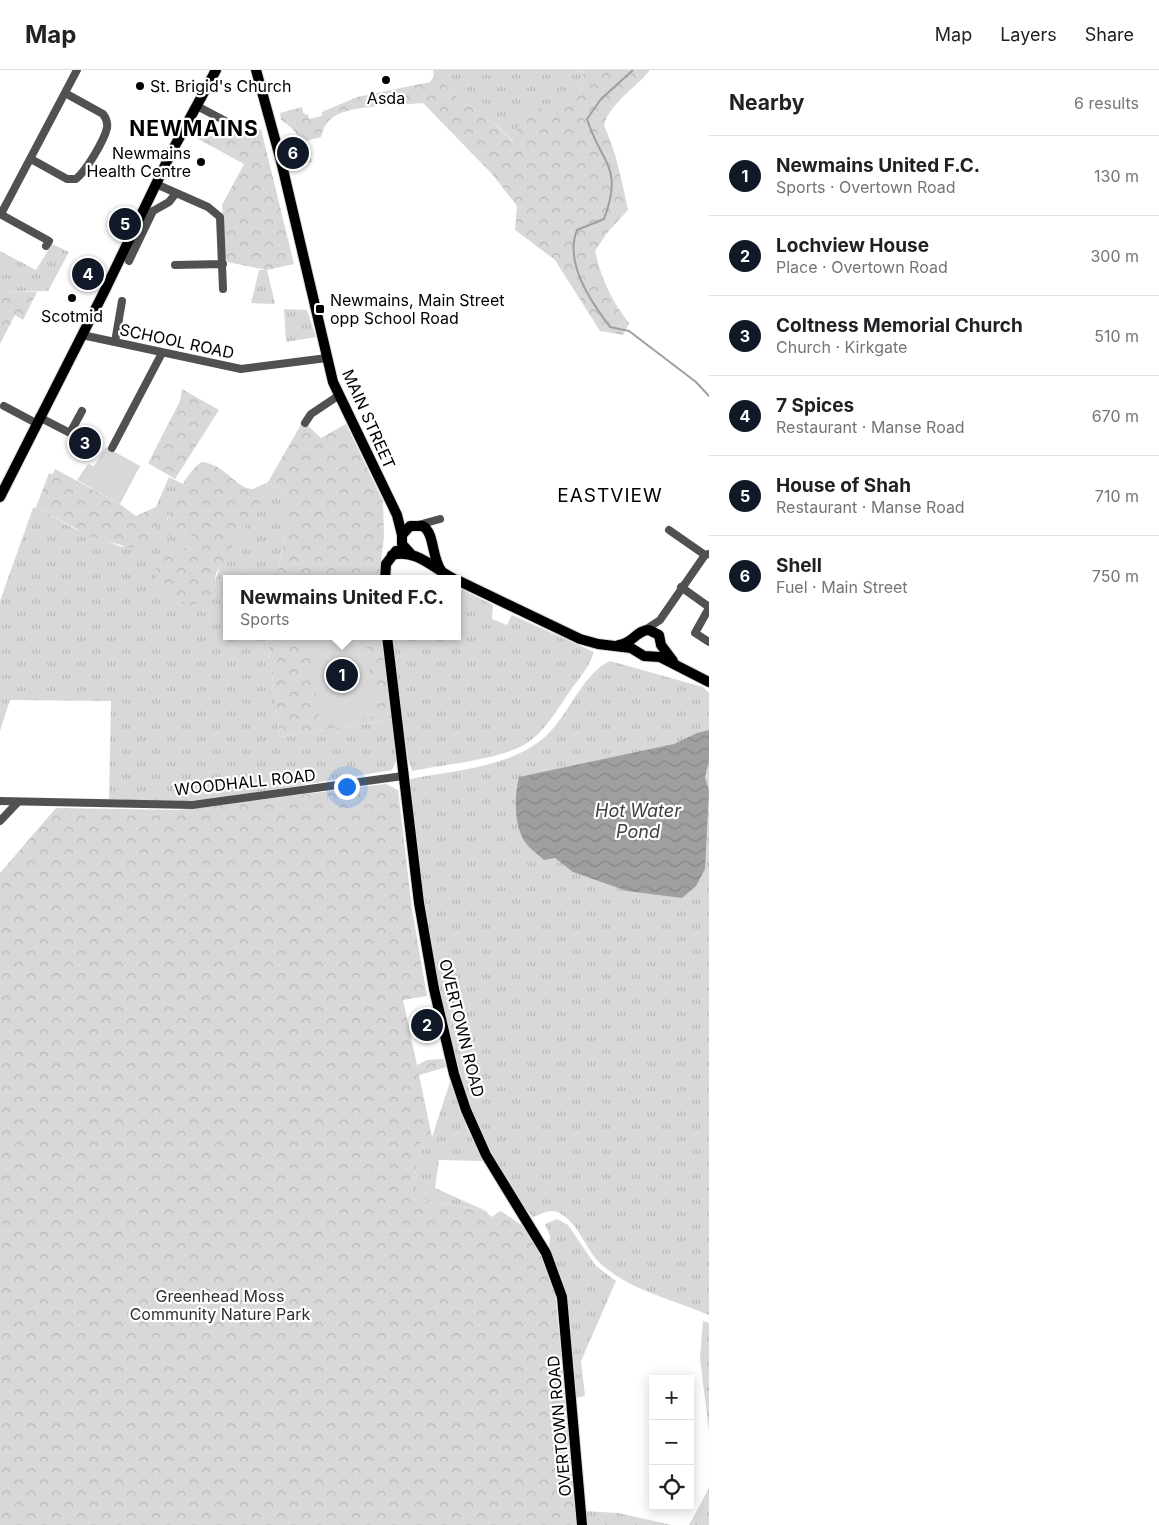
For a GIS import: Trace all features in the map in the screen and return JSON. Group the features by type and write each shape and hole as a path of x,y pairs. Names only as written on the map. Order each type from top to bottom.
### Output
{"main road":[{"path":"0,497 156,184 216,70"},
{"name":"MAIN STREET","path":"256,70 281,161 327,358 338,396 397,515 402,539"},
{"path":"397,515 402,520 427,529 435,560 442,572"},
{"path":"385,575 386,564 407,528 416,525"},
{"path":"402,539 413,554"},
{"path":"413,554 425,552 431,541"},
{"path":"392,555 404,552 413,554 448,575"},
{"path":"461,581 580,639 610,646 635,644"},
{"path":"677,665 653,630 645,630 638,633 635,644 641,655 660,657 690,674 709,682"},
{"name":"OVERTOWN ROAD","path":"387,640 419,903 434,989 454,1074 466,1110 486,1155 546,1253 562,1297 582,1525"},
{"path":"651,656 659,650 660,640"}],"street":[{"path":"46,246 49,241 0,214 77,70"},
{"path":"31,159 67,179 76,180 84,172 107,129 107,119 103,114 65,93"},
{"path":"197,106 233,125"},
{"path":"156,184 208,207 220,217 223,289"},
{"path":"129,261 153,211 169,202 176,192"},
{"path":"175,265 222,264"},
{"path":"115,342 122,301"},
{"name":"SCHOOL ROAD","path":"82,335 241,369 327,358"},
{"path":"112,448 162,353"},
{"path":"305,423 311,414 338,396"},
{"path":"13,401 7,408 70,433 82,411"},
{"path":"416,525 440,519 431,541"},
{"path":"645,630 660,620 681,587 707,554 669,530"},
{"path":"681,587 709,608 695,633 709,642"},
{"path":"660,620 660,640"},
{"name":"WOODHALL ROAD","path":"0,802 192,805 403,776"},
{"path":"0,821 15,802"}],"green space":[{"path":"433,70 584,70 580,94 557,115 522,120 514,142 483,113 463,103 447,87 440,76 434,76"},
{"path":"584,70 650,70 612,110 604,125 621,177 628,210 607,233 595,251 600,271 608,289 617,307 629,323 623,335 600,331 555,260 515,230 517,206 492,174 423,103 363,108 341,113 333,117 325,126 321,137 306,141 312,162 308,163 296,133 281,120 280,113 302,107 303,113 308,115 309,119 322,116 322,112 357,97 430,82 434,76 440,76 447,87 463,103 483,113 513,142 522,120 533,105 557,115 580,94"},
{"path":"224,125 241,133 261,129 294,264 267,270 227,262 224,256 222,205 244,164 189,134 194,126 216,139"},
{"path":"52,244 69,252 48,291 0,292 0,251 36,270"},
{"path":"259,270 267,270 275,303 273,304 251,303"},
{"path":"0,292 37,292 23,320 15,315 0,344"},
{"path":"284,309 307,310 316,337 286,342"},
{"path":"182,389 219,410 175,479 148,463 180,401"},
{"path":"303,421 321,438 346,424 383,501 384,536 379,575 277,575 286,532 286,495 268,482"},
{"path":"106,447 140,466 120,504 77,480 88,464 94,466"},
{"path":"202,462 217,467 247,488 253,489 268,482 262,500 216,573 214,589 207,599 190,606 160,586 157,581 156,572 162,559 170,553 188,547 198,540 185,532 176,537 169,535 165,529 179,492 196,466"},
{"path":"55,469 120,504 136,516 156,507 156,532 150,540 132,548 91,537 36,507 49,473 53,474"},
{"path":"169,477 183,484 167,519 176,537 185,532 199,540 189,548 170,553 159,585 190,606 214,589 223,561 255,509 268,482 286,495 286,532 277,575 223,575 223,640 268,640 280,737 393,719 397,759 392,770 230,797 176,802 109,799 111,701 10,700 0,731 0,601 33,508 36,507 75,529 122,547 156,532 156,507"},
{"path":"461,589 493,605 492,619 507,625 512,615 594,652 587,668 555,714 537,735 522,746 497,755 468,762 412,771 408,759 391,640 461,640"},
{"path":"268,640 383,640 393,719 280,737"},
{"path":"309,640 366,640 376,716 320,723"},
{"path":"610,661 703,687 709,693 709,1315 626,1282 614,1274 596,1259 568,1219 554,1211 533,1217 502,1177 478,1127 458,1071 442,1010 430,948 410,779 481,766 516,755 532,747 554,728 592,675"},
{"name":"Greenhead Moss Community Nature Park","path":"386,784 398,790 412,909 427,996 403,1000 417,1065 427,1060 443,1059 447,1067 419,1075 432,1137 422,1136 411,1198 486,1211 491,1217 501,1211 527,1229 548,1269 555,1292 578,1525 0,1525 0,873 56,808 179,810"},
{"path":"451,1079 467,1128 483,1161 439,1160 435,1188 486,1211 411,1198 422,1135 432,1137"},
{"path":"557,1219 568,1225 596,1266 616,1281 581,1361 585,1396 576,1398 566,1295 549,1249 550,1236 545,1224"},
{"path":"703,1321 709,1323 709,1432 700,1358"},
{"path":"709,1488 709,1525 689,1525"},
{"path":"585,1511 618,1513 672,1525 586,1525"}],"water":[{"name":"Hot Water Pond","path":"709,730 709,760 705,777 709,791 705,869 696,886 682,898 627,891 573,872 555,858 544,860 524,840 517,823 516,813 516,794 519,777 674,744 697,733"}],"waterway":[{"path":"633,70 601,99 587,119 608,166 612,187 604,219 577,230 574,243 577,269 588,294 610,327 629,331 696,382 709,396"}],"place":[{"name":"Asda","path":"386,80"},
{"name":"St. Brigid's Church","path":"140,86"},
{"name":"Shell","path":"293,153"},
{"name":"Newmains Health Centre","path":"201,162"},
{"name":"House of Shah","path":"125,224"},
{"name":"7 Spices","path":"88,274"},
{"name":"Scotmid","path":"72,298"},
{"name":"Newmains, Main Street opp School Road","path":"320,309"},
{"name":"Coltness Memorial Church","path":"85,443"},
{"name":"Newmains United F.C.","path":"342,675"},
{"name":"Lochview House","path":"427,1025"}],"district":[{"name":"NEWMAINS","path":"194,129"},
{"name":"EASTVIEW","path":"610,495"}]}
